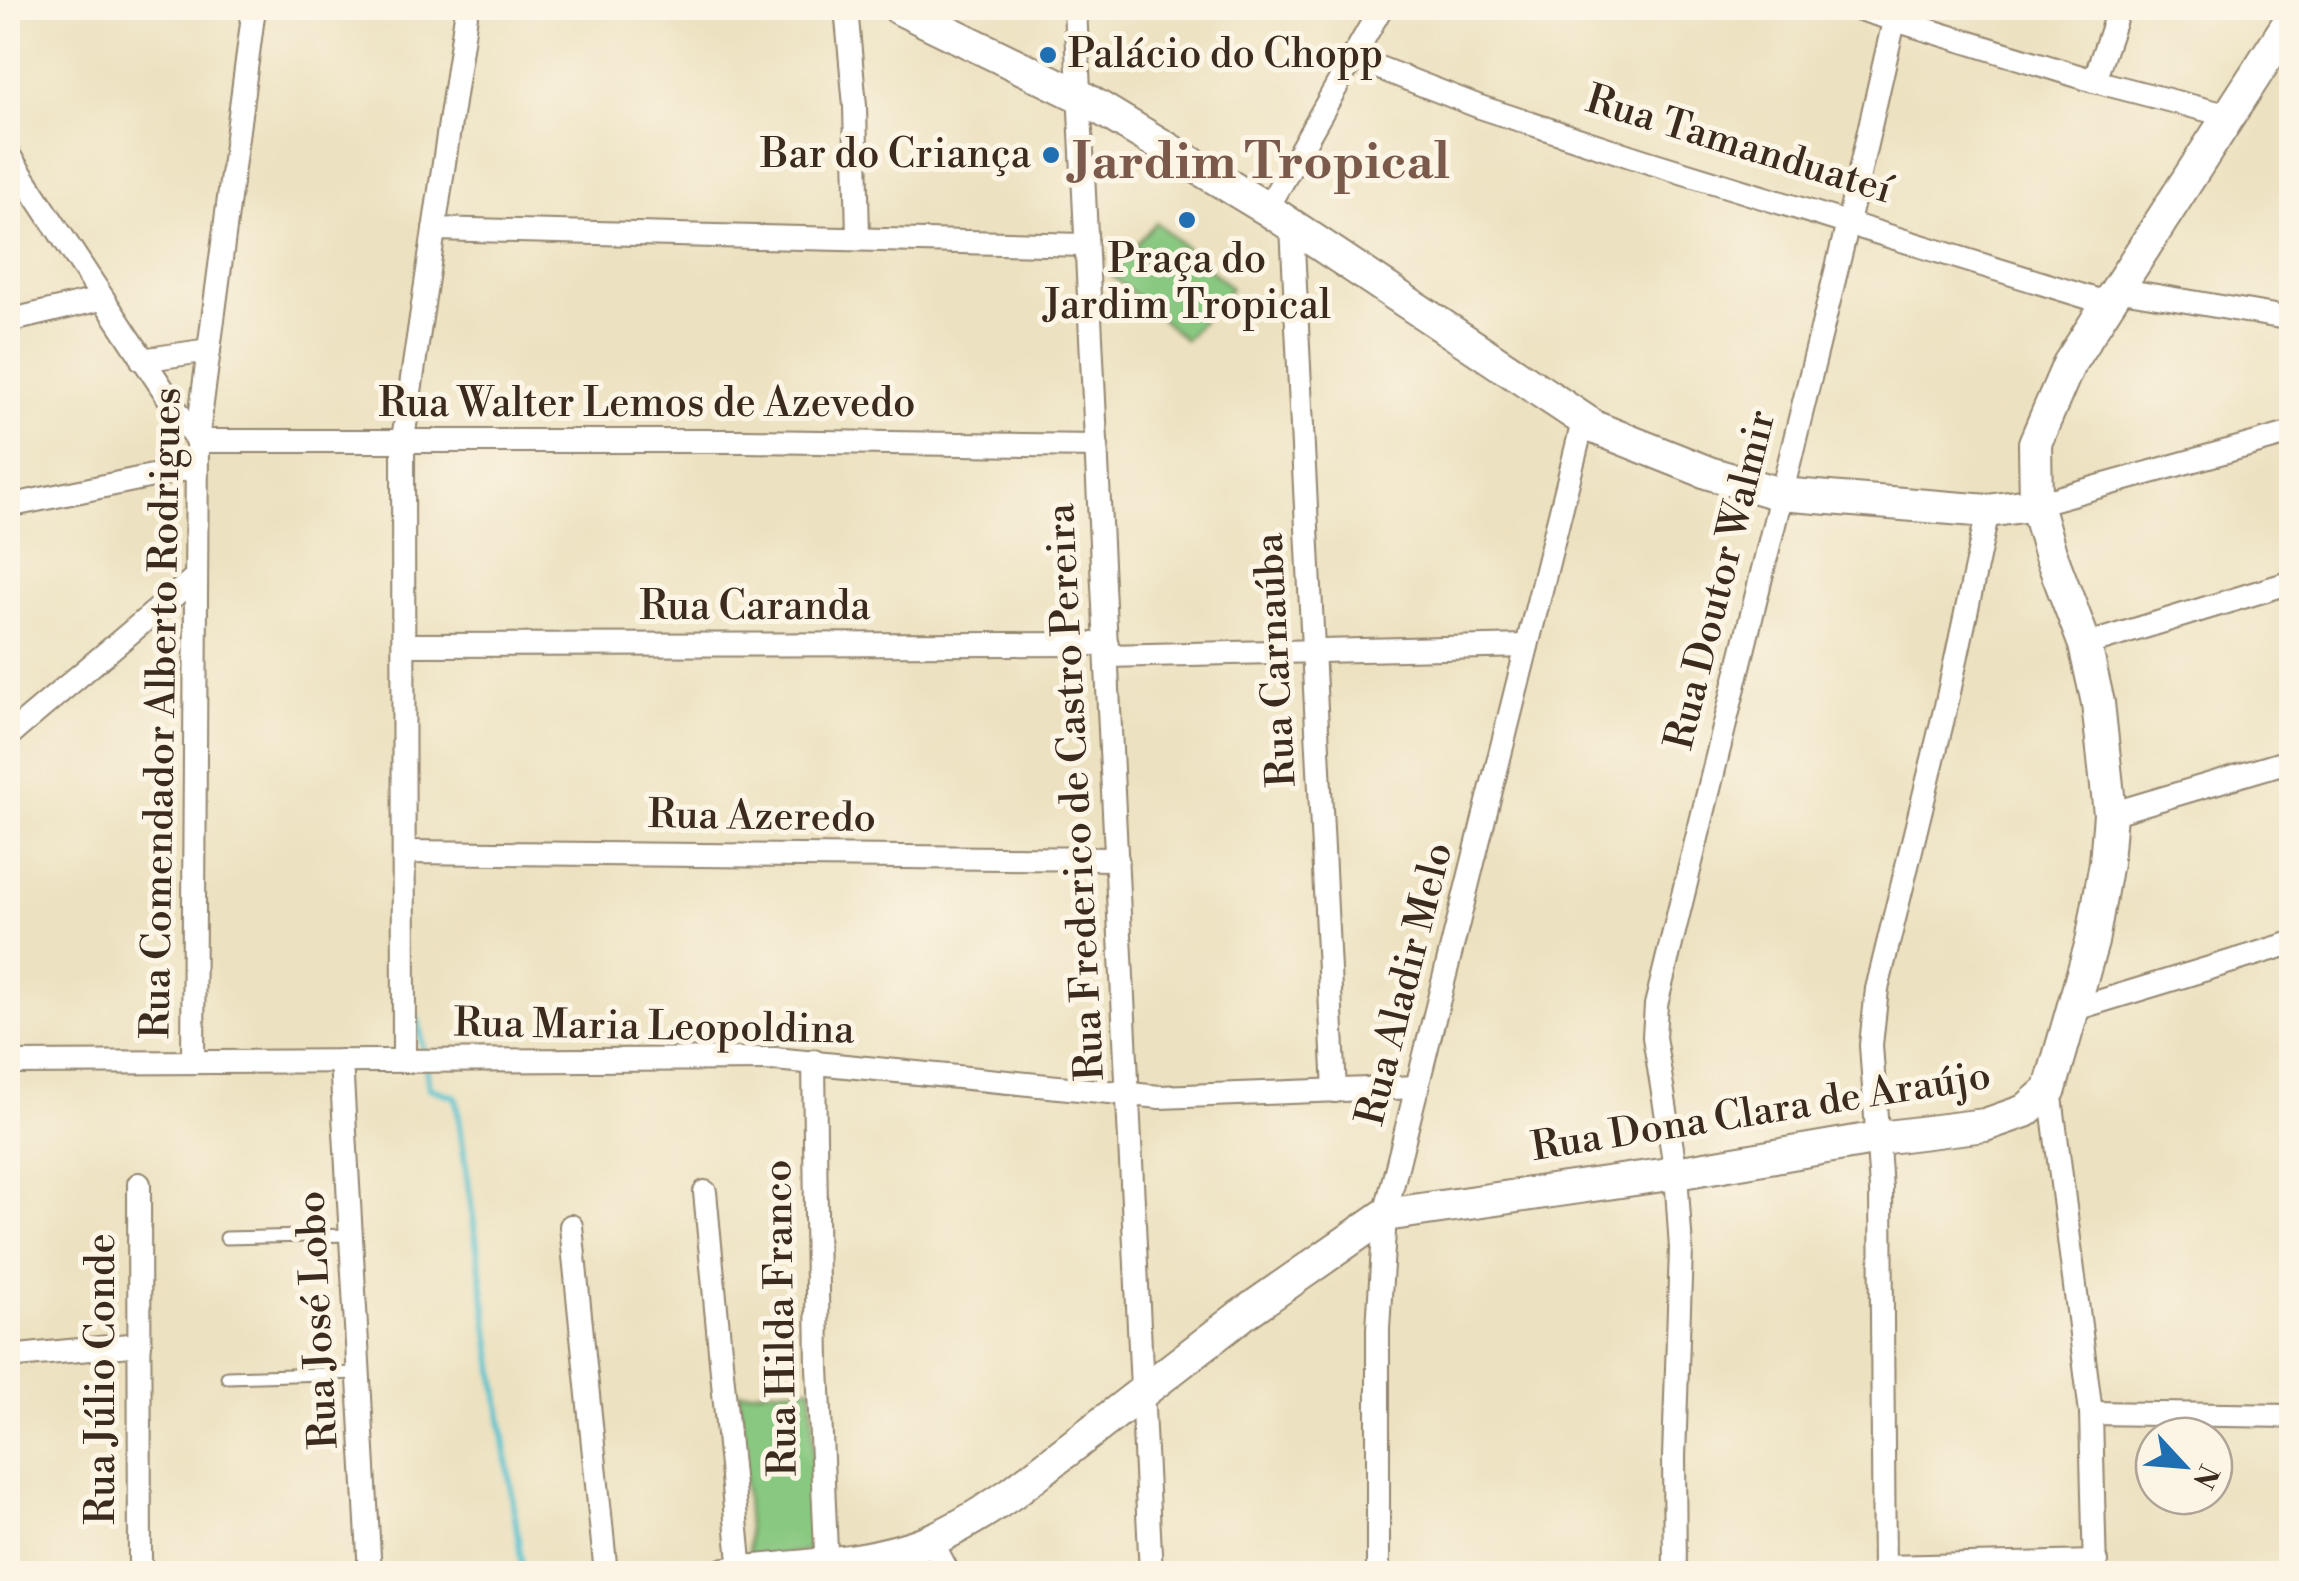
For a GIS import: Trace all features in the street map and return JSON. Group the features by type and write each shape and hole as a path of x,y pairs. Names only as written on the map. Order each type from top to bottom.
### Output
{"main road":[{"path":"900,8 1080,96 1279,218 1583,422 1709,473 1780,494 1988,511 2036,504"},
{"name":"Rua Dona Clara de Araújo","path":"733,1573 826,1568 932,1540 973,1520 1242,1315 1384,1215 1985,1125 2025,1111 2050,1089 2092,942 2110,814 2098,702 2085,645 2036,504 2035,443 2070,364 2111,296 2292,18"}],"street":[{"name":"Rua Comendador Alberto Rodrigues","path":"193,1062 197,441 254,8"},
{"path":"416,1061 405,852 403,439 467,8"},
{"path":"846,8 855,106 858,237"},
{"name":"Rua Frederico de Castro Pereira","path":"1075,8 1150,1574"},
{"path":"1279,218 1350,57 1381,8"},
{"path":"1856,8 1895,13 2094,81 2230,116"},
{"path":"2094,81 2119,8"},
{"name":"Rua Doutor Walmir","path":"1674,1574 1681,1249 1676,1173 1654,1037 1656,1006 1848,223 1895,13"},
{"name":"Rua Tamanduateí","path":"1350,57 1498,113 1848,223 2111,296 2292,319"},
{"path":"10,162 197,441"},
{"name":"Rua Carnaúba","path":"1279,218 1313,651 1335,1091"},
{"path":"434,229 1086,244"},
{"path":"8,321 101,299"},
{"path":"142,360 209,350"},
{"name":"Rua Aladir Melo","path":"1378,1574 1378,1329 1384,1215 1583,422"},
{"path":"2036,504 2292,433"},
{"name":"Rua Walter Lemos de Azevedo","path":"197,441 403,439 1098,446"},
{"path":"8,506 196,467"},
{"path":"1988,511 1946,706 1877,989 1870,1045 1879,1138 1884,1570 2096,1568 2091,1413 2050,1089"},
{"path":"8,736 196,576"},
{"path":"2085,645 2292,582"},
{"name":"Rua Caranda","path":"404,646 1313,651 1526,646"},
{"path":"2110,814 2292,760"},
{"name":"Rua Azeredo","path":"405,852 1117,859"},
{"path":"2074,1009 2292,943"},
{"name":"Rua Maria Leopoldina","path":"8,1063 814,1061 1160,1097 1418,1087"},
{"name":"Rua Hilda Franco","path":"814,1061 818,1367 826,1568"},
{"name":"Rua José Lobo","path":"340,1062 370,1574"},
{"name":"Rua Júlio Conde","path":"139,1184 140,1574"},
{"path":"705,1192 733,1573"},
{"path":"570,1226 606,1574"},
{"path":"8,1358 140,1344"},
{"path":"2091,1413 2292,1416"},
{"path":"932,1540 949,1574"}],"lane":[{"path":"226,1238 350,1235"},
{"path":"228,1378 358,1373"}],"green space":[{"path":"1156,222 1231,288 1185,340 1110,274"},
{"path":"812,1387 815,1550 750,1559 739,1392"}],"waterway":[{"path":"418,1020 424,1053"},
{"path":"426,1066 429,1088 456,1097 523,1574"}],"place":[{"name":"Palácio do Chopp","path":"1048,55"},
{"name":"Bar do Criança","path":"1051,155"},
{"name":"Praça do Jardim Tropical","path":"1187,220"}],"district":[{"name":"Jardim Tropical","path":"1261,163"}]}
